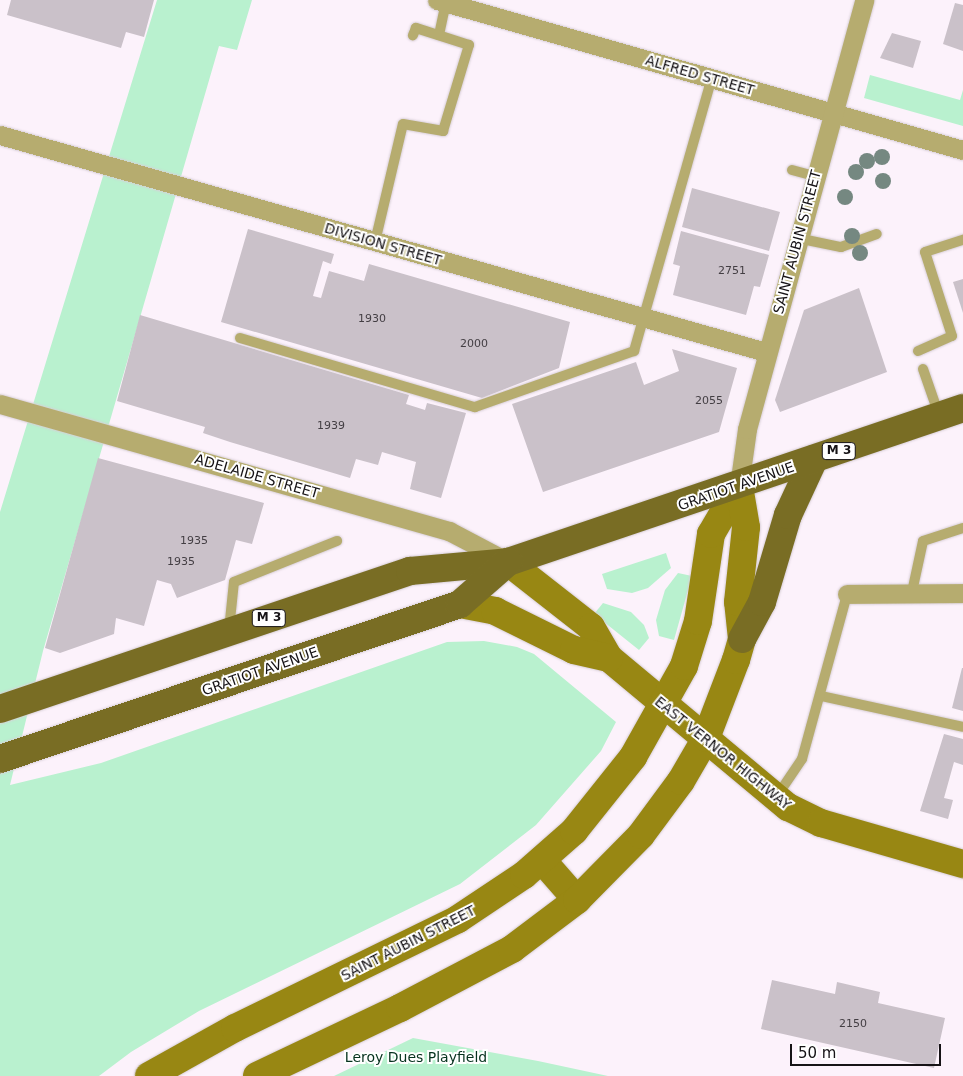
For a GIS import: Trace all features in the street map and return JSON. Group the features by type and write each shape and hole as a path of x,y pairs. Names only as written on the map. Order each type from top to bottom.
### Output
{"main road":[{"name":"GRATIOT AVENUE","path":"0,709 410,571 508,562 739,486 951,412"},
{"path":"742,639 762,602 788,515 814,460"},
{"name":"SAINT AUBIN STREET","path":"257,1076 466,975 512,949 577,900 627,852 655,818 706,738 723,699 742,639 738,602 746,527 739,486"},
{"name":"SAINT AUBIN STREET","path":"149,1076 234,1028 458,920 542,860 574,831 633,757 664,705 694,639 711,534 739,486"},
{"name":"GRATIOT AVENUE","path":"11,755 460,604 508,562"},
{"name":"EAST VERNOR HIGHWAY","path":"508,562 591,627 609,658 664,705 803,816 821,823 963,864"},
{"name":"EAST VERNOR HIGHWAY","path":"460,604 495,612 574,650 609,658"},
{"path":"542,860 577,900"}],"street":[{"name":"SAINT AUBIN STREET","path":"739,486 747,429 766,352 864,0"},
{"name":"ALFRED STREET","path":"442,1 963,150"},
{"name":"DIVISION STREET","path":"0,135 644,319 766,352"},
{"name":"ADELAIDE STREET","path":"0,404 439,528 508,562"},
{"path":"847,594 963,593"}],"lane":[{"path":"439,35 442,1"},
{"path":"374,242 403,124 443,131 469,44 416,28 414,36"},
{"path":"240,338 475,407 634,351 712,78"},
{"path":"695,140 705,144"},
{"path":"792,170 815,176"},
{"path":"797,238 841,247 877,234"},
{"path":"918,351 952,336 925,252 963,240"},
{"path":"923,369 951,412"},
{"path":"912,592 923,541 963,528"},
{"path":"229,632 234,582 337,541"},
{"path":"777,796 802,759 821,696 847,594"},
{"path":"821,696 963,727"}],"green space":[{"path":"157,0 252,0 237,50 219,46 43,651 10,785 101,763 447,642 484,641 517,647 534,654 616,722 601,751 536,825 460,884 199,1011 131,1052 99,1076 0,1076 0,512"},
{"path":"870,75 960,100 963,90 963,126 864,98"},
{"path":"666,553 671,568 648,588 632,593 607,589 602,574"},
{"path":"678,573 692,576 674,640 659,636 656,620 665,590"},
{"path":"603,603 631,612 644,625 649,638 639,650 594,614"},
{"name":"Leroy Dues Playfield","path":"413,1038 538,1061 608,1076 334,1076"}],"building":[{"path":"11,0 154,0 144,37 126,32 121,48 7,15"},
{"path":"955,3 963,5 963,51 943,44"},
{"path":"892,33 921,41 913,68 880,58"},
{"path":"692,188 780,212 769,251 682,227"},
{"path":"248,229 334,254 331,264 323,261 313,296 321,298 329,271 364,281 369,264 570,322 559,368 482,398 221,322"},
{"path":"681,231 769,255 760,287 754,286 746,315 673,295 680,266 673,264"},
{"path":"963,279 963,313 953,282"},
{"path":"859,288 887,372 780,412 775,400 804,310"},
{"path":"140,315 409,395 406,404 425,410 427,403 466,413 441,498 410,489 416,462 382,452 378,465 356,459 350,478 230,442 203,433 205,427 117,401"},
{"path":"672,349 737,368 719,432 543,492 512,404 636,362 644,385 679,371"},
{"path":"98,458 264,503 252,544 236,540 225,580 177,598 171,584 157,580 144,626 116,618 114,634 60,653 45,648"},
{"path":"963,668 963,711 952,708"},
{"path":"944,734 963,739 963,765 954,762 944,798 953,800 948,819 920,811"},
{"path":"772,980 835,994 837,982 880,992 878,1003 945,1018 934,1068 761,1029"}]}
